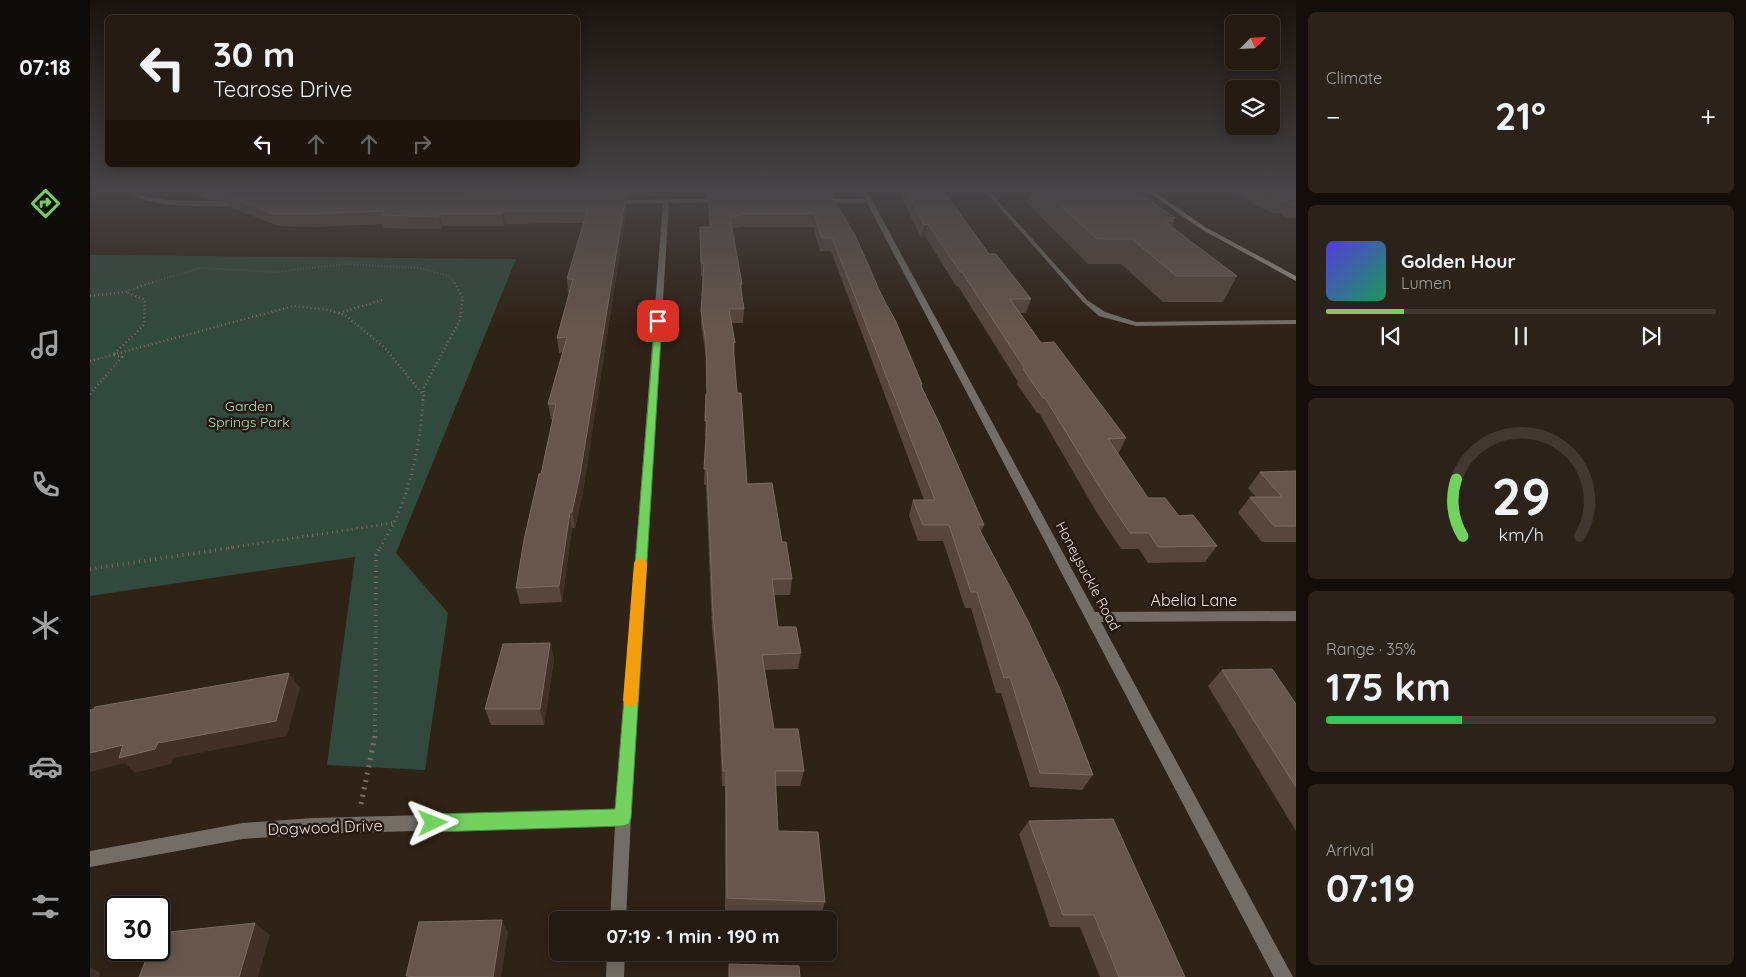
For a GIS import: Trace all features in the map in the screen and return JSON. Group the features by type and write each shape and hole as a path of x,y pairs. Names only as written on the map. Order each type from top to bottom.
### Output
{"main road":[{"path":"1220,237 1296,279"}],"street":[{"path":"618,911 623,818 664,237"},
{"name":"Honeysuckle Road","path":"888,237 1284,977"},
{"path":"1028,237 1085,301 1102,314 1136,324 1296,322"},
{"name":"Abelia Lane","path":"1093,617 1296,616"},
{"name":"Dogwood Drive","path":"90,860 243,831 312,826 623,818"},
{"path":"615,977 616,961"}],"path":[{"path":"90,296 125,292 168,276 200,268 278,272 345,264 419,268 449,276 458,286 464,298 460,320 424,387 422,417 412,470 398,514 376,555 375,738 357,825"},
{"path":"113,354 144,325 145,300 125,292"},
{"path":"339,314 351,308 382,300"},
{"path":"90,361 292,306 328,310 345,315 385,348 424,396"},
{"path":"90,394 122,357 113,354"},
{"path":"90,569 393,523"}],"green space":[{"name":"Garden Springs Park","path":"90,255 516,259 396,553 448,613 425,770 327,765 355,557 90,596"}],"building":[{"path":"579,237 619,237 580,475 572,512 570,512 559,586 516,588 524,540 556,404 548,404 567,337 557,338 573,279 567,279"},
{"path":"700,237 734,237 742,284 740,284 744,309 729,309 735,343 733,343 737,393 741,393 747,484 772,483 782,542 786,542 792,579 772,579 778,627 796,627 801,653 762,655 774,729 798,729 804,771 775,771 778,831 818,832 825,902 727,898 726,771 723,771 713,613 707,469 704,469 707,394 706,342 701,311 704,263 701,263"},
{"path":"856,237 881,294 896,322 922,384 920,384 984,525 977,525 1027,619 1060,689 1093,775 1040,773 1010,677 1004,678 977,592 971,592 949,525 923,525 913,500 935,500 832,238 822,238"},
{"path":"936,237 977,237 989,254 996,254 1031,299 1010,299 1041,343 1054,342 1126,438 1108,439 1148,498 1165,498 1179,516 1193,515 1217,546 1158,547 1149,533 1130,533 1045,398 1043,398 1023,369 1025,369 962,272 960,272"},
{"path":"1094,237 1185,237 1237,276 1176,276 1132,239 1097,239"},
{"path":"1296,471 1296,526 1274,526 1250,497 1282,497 1260,472"},
{"path":"550,643 540,709 485,709 503,644"},
{"path":"1272,669 1296,704 1296,787 1222,670"},
{"path":"289,673 276,721 158,743 155,749 119,758 123,745 90,753 90,710 95,707"},
{"path":"1113,819 1185,977 1119,977 1094,915 1063,915 1029,821"},
{"path":"502,920 493,977 406,976 419,922"},
{"path":"255,923 239,977 139,977 146,961 170,961 170,932"},
{"path":"729,964 799,966 800,977 729,977"}],"slow traffic":[{"path":"631,700 641,563"}],"route":[{"path":"433,823 623,818 658,321"}]}
